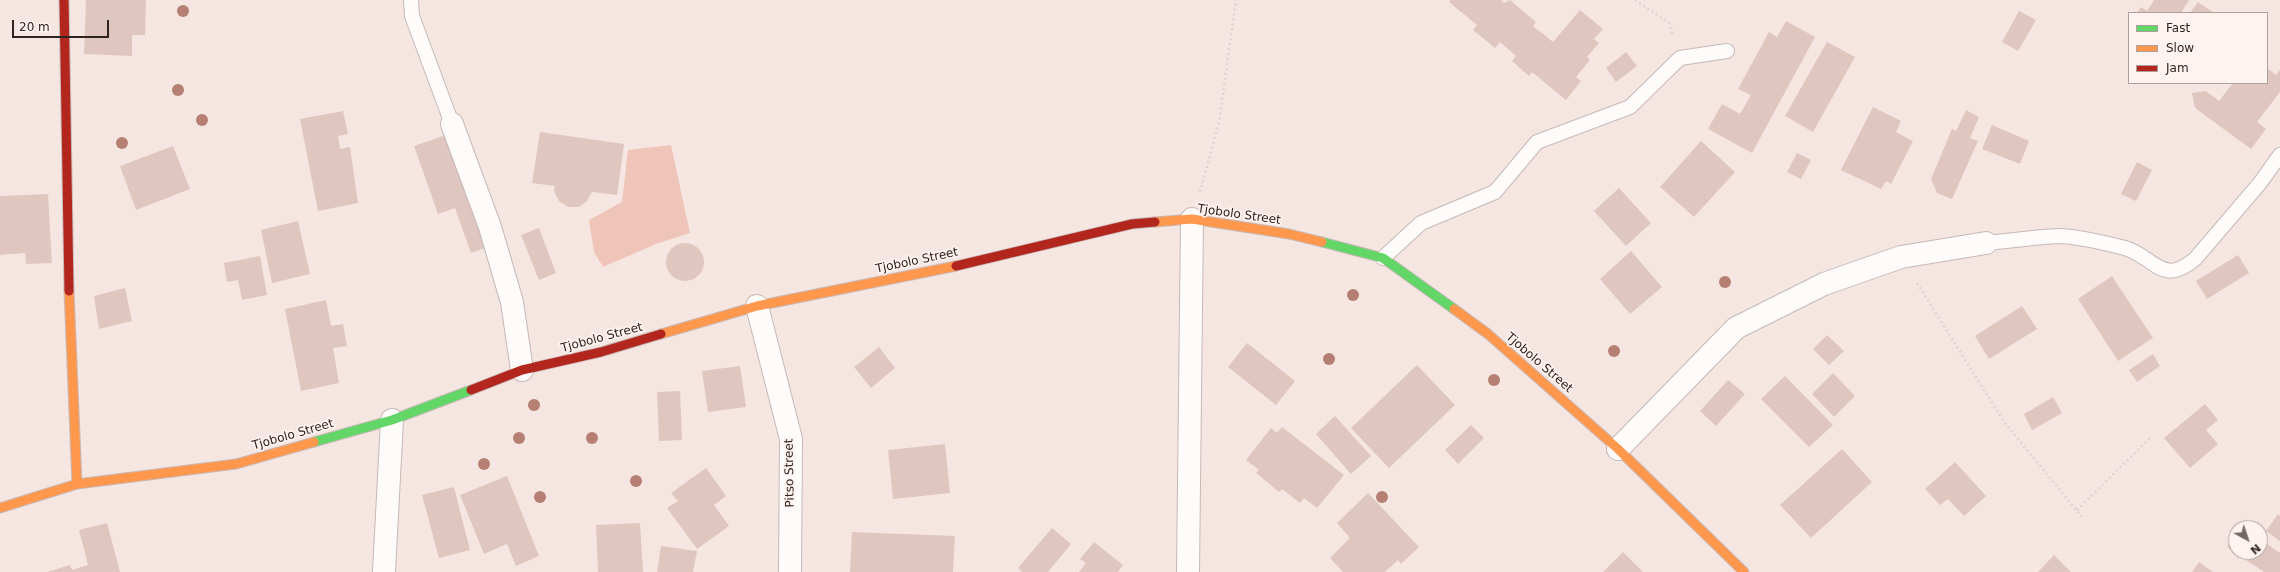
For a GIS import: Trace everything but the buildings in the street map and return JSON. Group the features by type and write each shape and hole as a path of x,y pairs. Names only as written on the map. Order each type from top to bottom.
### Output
{"street":[{"path":"64,0 64,89 69,316 77,484"},
{"path":"452,124 490,227 512,302 522,370"},
{"path":"1188,572 1192,219"},
{"name":"Tjobolo Street","path":"0,508 77,484 236,464 392,420 522,370 601,352 757,306 988,258 1132,224 1192,219 1289,234 1383,258 1488,334 1618,449 1744,572"},
{"path":"1618,449 1736,328 1824,284 1901,257 1986,243"},
{"name":"Pitso Street","path":"757,306 791,439 790,572"},
{"path":"384,572 392,420"}],"lane":[{"path":"411,0 412,16 452,124"},
{"path":"1383,258 1421,223 1495,192 1537,142 1630,107 1680,58 1727,51"},
{"path":"1986,243 2060,236 2126,249 2162,269 2172,271 2183,269 2195,259 2280,156"}],"path":[{"path":"1192,219 1219,122 1236,0"},
{"path":"1635,0 1669,24 1680,58"},
{"path":"1901,257 2004,422 2082,517"},
{"path":"2076,510 2150,438"}],"shaded area":[{"path":"671,145 690,233 656,244 603,267 594,252 589,220 622,202 628,150"}],"traffic: fast":[{"path":"1322,242 1383,258 1454,309"},
{"path":"314,442 392,420 471,390"}],"traffic: slow":[{"path":"1155,222 1192,219 1289,234 1322,242"},
{"path":"661,334 757,306 956,266"},
{"path":"69,291 77,484"},
{"path":"1454,309 1488,334 1618,449 1744,572"},
{"path":"0,508 77,484 236,464 314,442"}],"traffic: jam":[{"path":"64,0 69,291"},
{"path":"956,266 1132,224 1155,222"},
{"path":"471,390 522,370 601,352 661,334"}]}
